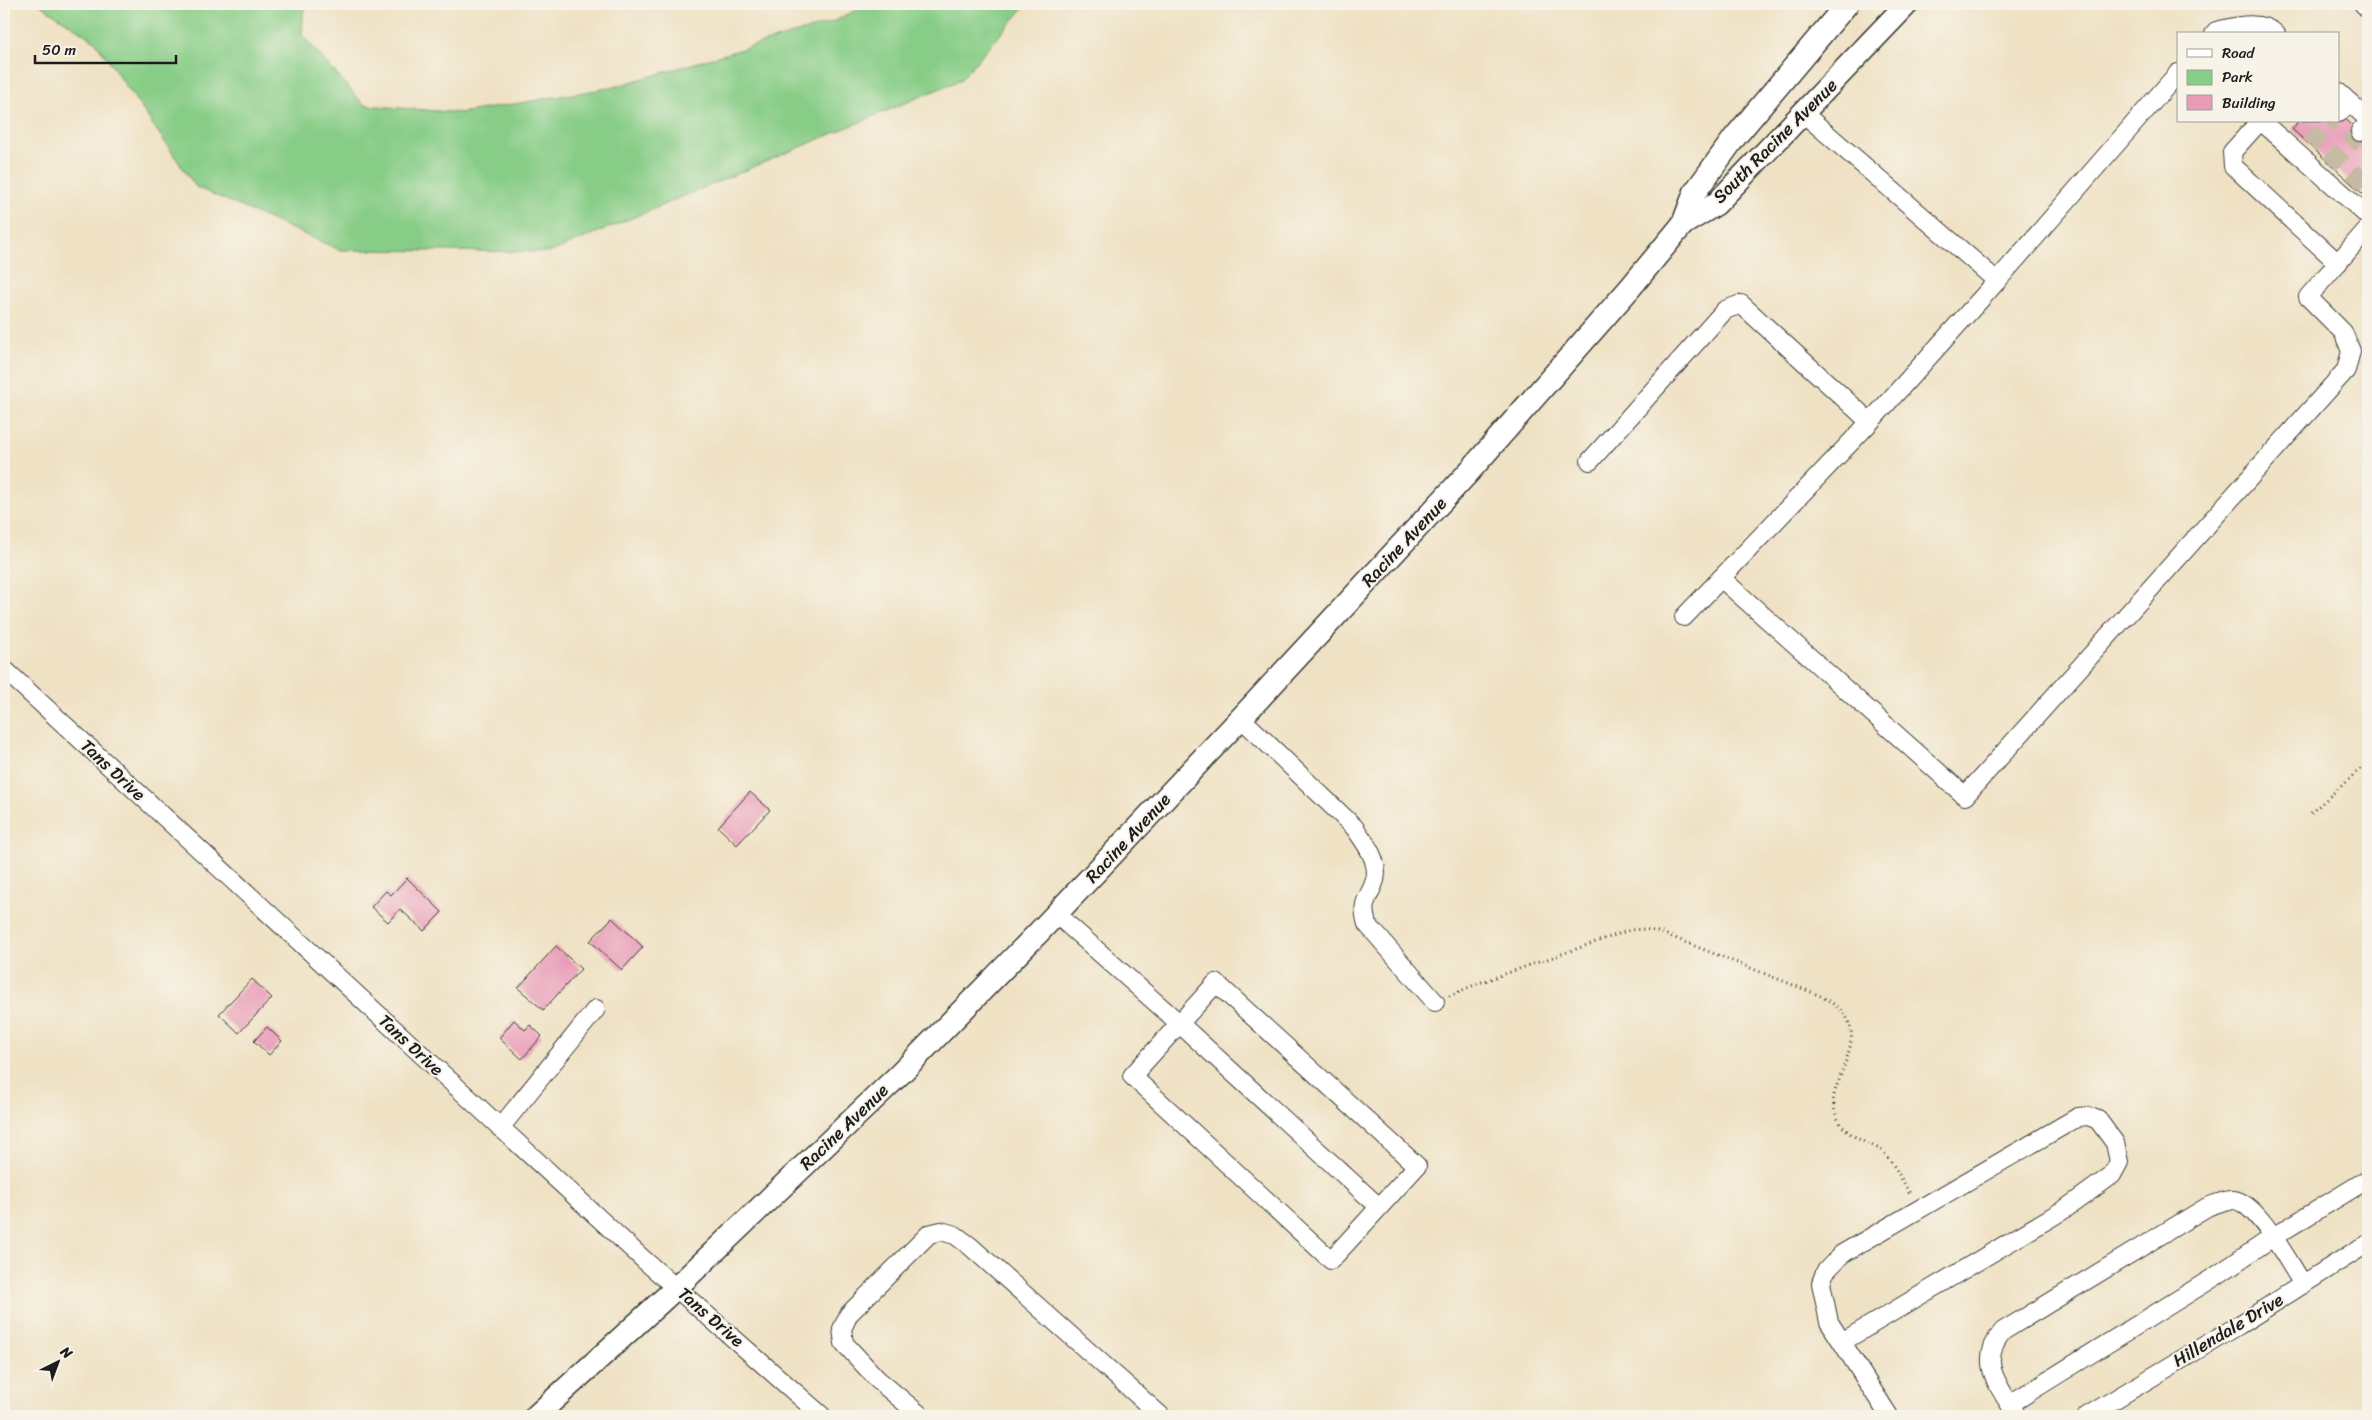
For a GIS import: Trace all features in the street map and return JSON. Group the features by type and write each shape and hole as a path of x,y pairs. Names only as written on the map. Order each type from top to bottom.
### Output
{"main road":[{"name":"South Racine Avenue","path":"1683,224 1695,192 1735,137 1847,4"},
{"name":"South Racine Avenue","path":"1683,224 1716,204 1907,4"},
{"name":"Racine Avenue","path":"536,1416 677,1287 900,1074 1056,914 1242,718 1474,467 1579,348 1683,224"}],"street":[{"path":"2363,4 2368,9"},
{"path":"2215,32 2245,24 2274,32"},
{"path":"1684,617 1870,422 1997,281 2177,74"},
{"path":"2342,102 2365,125"},
{"path":"1803,113 1997,281"},
{"path":"2259,122 2232,152 2233,166 2338,263"},
{"path":"2262,122 2305,151 2326,169 2348,189 2368,216"},
{"path":"1721,578 1965,796 2346,370 2350,351 2343,332 2308,297 2368,228"},
{"path":"1590,461 1724,310 1741,304 1870,422"},
{"name":"Tans Drive","path":"4,669 642,1259 677,1287 822,1416"},
{"path":"1242,718 1354,827 1368,847 1374,863 1376,879 1364,900 1363,911 1367,924 1435,1002"},
{"path":"1056,914 1180,1024 1379,1207"},
{"path":"1216,983 1417,1166 1379,1207 1331,1260 1132,1076 1216,983"},
{"path":"500,1128 596,1009"},
{"path":"1842,1342 2066,1209 2112,1175 2119,1162 2115,1143 2098,1120 2088,1116 2078,1118 1842,1254 1825,1272 1821,1283 1829,1322 1889,1416"},
{"path":"2303,1284 2273,1237 2261,1220 2242,1202 2232,1200 2214,1205 2003,1331 1991,1349 1990,1359 1993,1374 2014,1410 2273,1237 2368,1179"},
{"path":"921,1416 877,1379 844,1343 842,1329 849,1314 911,1251 929,1234 941,1231 955,1235 970,1246 1161,1416"},
{"name":"Hillendale Drive","path":"2087,1416 2368,1243"}],"path":[{"path":"2311,813 2368,762"},
{"path":"1435,1002 1515,970 1630,930 1644,929 1662,934 1821,996 1833,1003 1847,1017 1853,1033 1852,1045 1834,1095 1835,1112 1845,1130 1851,1136 1883,1151 1920,1209"}],"green space":[{"path":"39,4 304,4 302,35 364,105 461,113 614,87 833,22 868,4 1027,4 960,80 551,252 340,250 196,187 95,41"}],"building":[{"path":"2340,114 2368,140 2368,190 2364,195 2292,129 2298,122 2340,122"},
{"path":"750,792 770,810 737,845 718,827"},
{"path":"407,878 442,912 424,931 400,909 388,922 371,907 386,891 391,895"},
{"path":"612,918 643,947 622,970 590,941"},
{"path":"556,946 581,969 543,1010 518,988"},
{"path":"252,979 272,998 239,1033 219,1014"},
{"path":"514,1020 525,1030 530,1025 542,1036 522,1059 499,1038"},
{"path":"267,1027 282,1041 269,1055 254,1041"}],"tunnel":[{"path":"2309,145 2331,122"},
{"path":"2330,164 2360,132"},
{"path":"2353,184 2368,167"}]}
